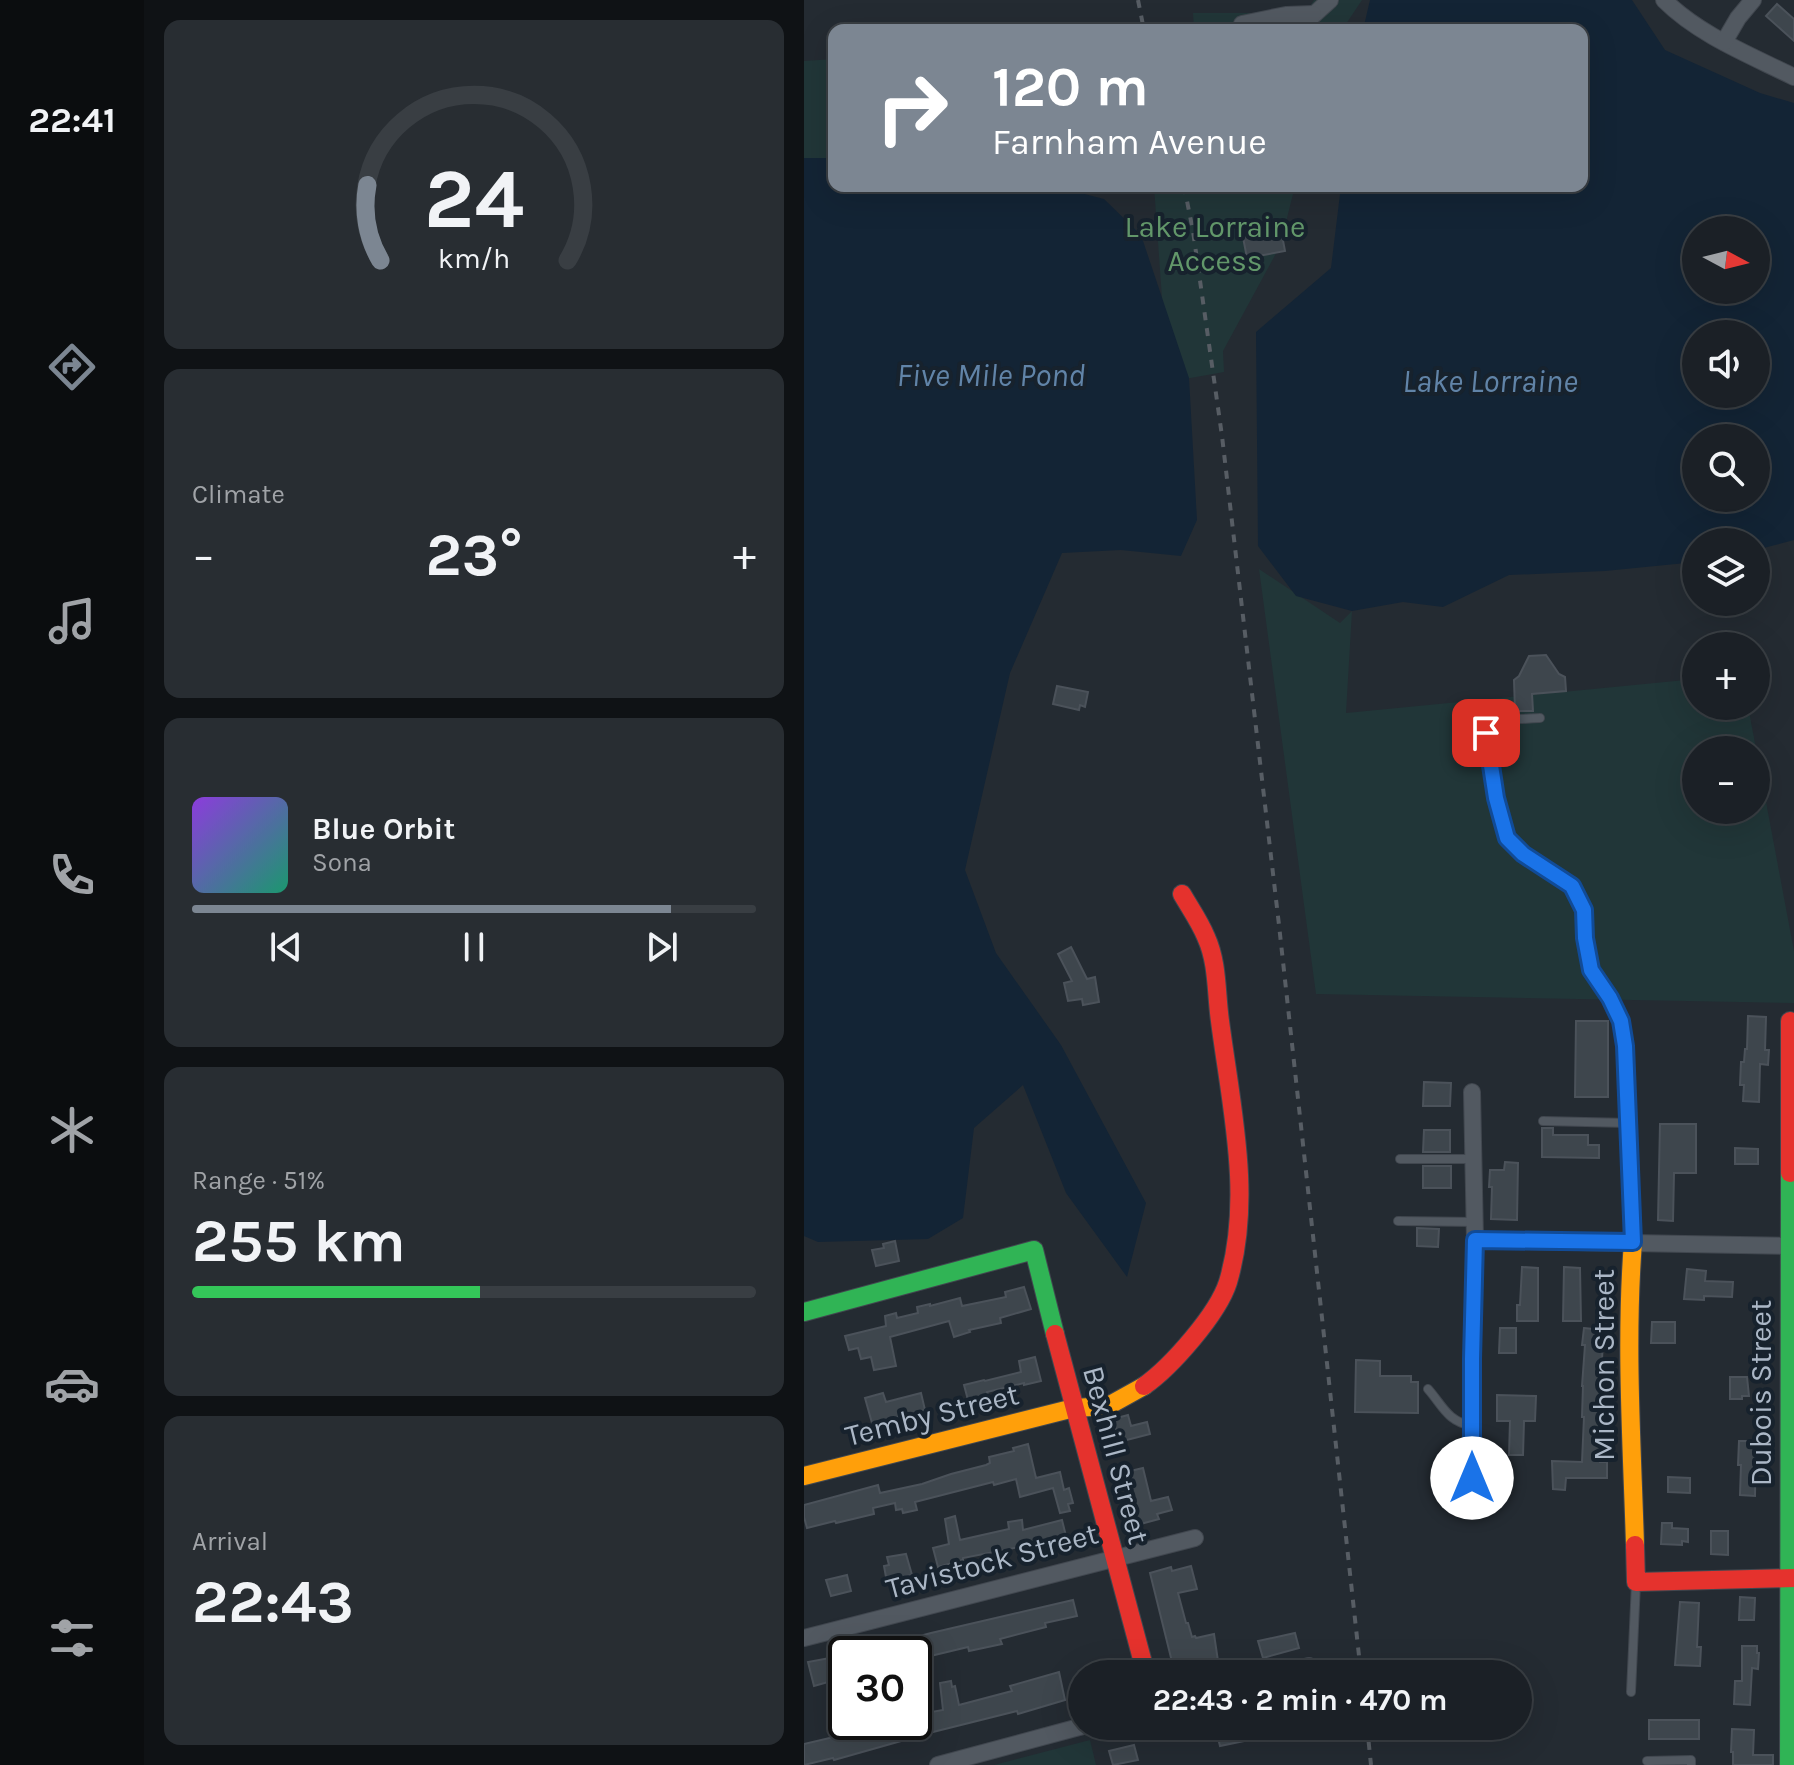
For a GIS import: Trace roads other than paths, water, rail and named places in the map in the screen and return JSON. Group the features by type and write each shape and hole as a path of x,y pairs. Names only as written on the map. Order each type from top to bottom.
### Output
{"street":[{"path":"1242,24 1286,15 1310,18 1330,0"},
{"path":"1664,0 1678,14 1724,42 1794,77"},
{"path":"1724,42 1753,0"},
{"name":"Temby Street","path":"804,1476 1074,1408 1108,1406 1157,1377 1210,1318 1227,1285 1236,1246 1240,1207 1237,1151 1216,975 1207,938 1182,894"},
{"name":"Dubois Street","path":"1789,1765 1792,1578 1790,1021"},
{"path":"1472,1092 1475,1222 1472,1478"},
{"path":"1475,1240 1791,1246"},
{"name":"Michon Street","path":"1633,1242 1629,1276 1628,1405 1635,1506 1636,1582"},
{"name":"Bexhill Street","path":"804,1312 1034,1250 1142,1660"},
{"name":"Tavistock Street","path":"804,1638 1195,1538"},
{"path":"1636,1582 1792,1578"},
{"path":"938,1765 1068,1730"}],"lane":[{"name":"Michon Street","path":"1540,718 1504,716 1493,717 1488,722 1486,733 1496,798 1507,838 1523,854 1572,886 1584,910 1591,970 1621,1021 1625,1046 1633,1242"},
{"path":"1543,1121 1628,1123"},
{"path":"1400,1159 1473,1159"},
{"path":"1398,1221 1475,1222"},
{"path":"1428,1389 1453,1419 1472,1426"},
{"path":"1631,1692 1636,1582"},
{"path":"1647,1761 1691,1760 1691,1765"}],"water":[{"name":"Lake Lorraine","path":"1370,0 1632,0 1665,50 1760,93 1794,103 1794,540 1770,546 1770,528 1682,528 1682,563 1605,571 1509,575 1443,607 1403,602 1352,611 1296,596 1258,546 1256,332 1331,268 1340,192 1588,192 1588,24 1364,24"},
{"name":"Five Mile Pond","path":"804,158 828,158 828,192 1077,192 1104,199 1141,235 1189,378 1197,520 1181,556 1121,550 1062,553 1010,673 965,870 996,953 1061,1045 1146,1203 1127,1277 1066,1193 1023,1085 974,1128 963,1218 928,1239 818,1242 804,1236"}],"railway":[{"path":"1138,0 1143,24"},
{"path":"1185,192 1222,436 1359,1660"},
{"path":"1368,1740 1371,1765"}],"park label":[{"name":"Lake Lorraine Access","path":"1215,244"}]}
